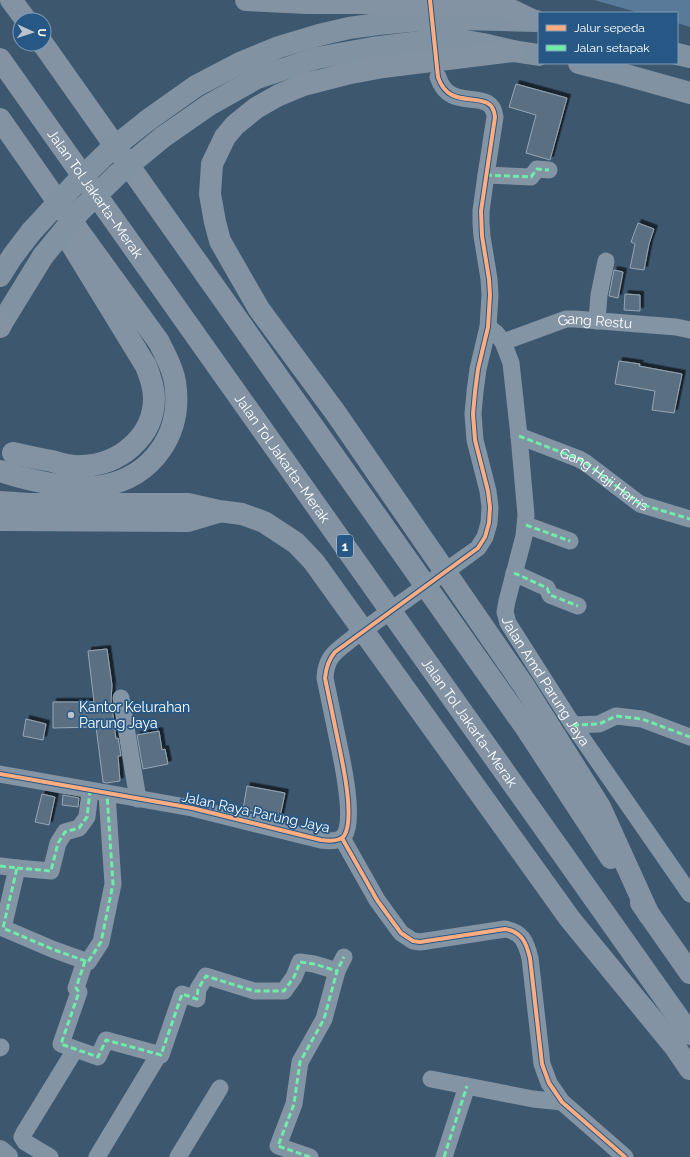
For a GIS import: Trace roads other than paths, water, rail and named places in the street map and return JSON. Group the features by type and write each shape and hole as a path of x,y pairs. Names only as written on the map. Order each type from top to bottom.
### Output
{"highway":[{"path":"11,0 20,12"},
{"path":"246,0 307,3 471,3 503,6 535,21"},
{"path":"513,51 346,74 303,85 279,95 256,108 235,125 225,137 212,164 210,194 220,242 259,309 334,412 524,686 600,807 649,915"},
{"path":"48,52 526,728 649,915 690,973"},
{"name":"Jalan Tol Jakarta–Merak","path":"0,59 690,1034"},
{"path":"0,119 159,342 175,380 177,398 176,417 169,436 147,466 133,476 101,486 81,487 37,481 0,472"},
{"path":"0,124 74,250 146,366 152,381 154,398 153,413 148,426 138,441 114,459 100,464 81,466 63,464 13,453"},
{"path":"334,412 451,622"},
{"path":"0,502 29,504 188,504 242,514 264,522 296,543 314,562 570,919 675,1047 690,1069"},
{"path":"0,520 188,521 220,511"}],"main road":[{"path":"0,276 31,232 75,184 109,151 148,120 196,86 240,63 280,47 319,34 364,26 420,20 463,19 535,21"},
{"path":"0,326 43,256 80,211 118,174 163,137 209,105 258,78 317,58 372,48 444,39 460,40 538,55"},
{"path":"678,54 690,57"},
{"path":"583,64 690,93"},
{"path":"0,1151 7,1157"}],"street":[{"name":"Jalan Raya Parung Jaya","path":"0,774 192,808 321,840 335,840 342,838 344,835 347,826 348,811 346,785 325,678 326,670 331,657 354,637 478,548 486,537 489,523 490,507 488,491 475,440 473,414 478,369 488,327 489,287 482,236 481,210 495,117 493,107 490,104 456,97 449,94 444,90 438,77"},
{"path":"486,175 531,177 537,169 549,170"},
{"path":"597,321 599,295 606,261"},
{"name":"Gang Restu","path":"503,342 566,320 676,327 690,330"},
{"name":"Jalan Amd Parung Jaya","path":"488,327 496,333 503,342 511,363 519,436 526,525 506,601 505,612 508,623 573,724 690,894"},
{"name":"Gang Haji Harris","path":"519,436 579,459 640,504 690,519"},
{"path":"526,525 570,541"},
{"path":"514,573 547,588 550,595 578,606"},
{"path":"121,698 138,799"},
{"path":"573,724 599,724 616,716 642,718 690,737"},
{"path":"0,866 51,871 58,843 65,832 79,828 87,817 90,791"},
{"path":"17,868 3,928 39,944 88,962 101,942 113,884 107,794"},
{"path":"342,838 378,900 398,928 413,941 420,942 505,929 519,934 527,947 530,958 542,1064 549,1083 562,1102 625,1157"},
{"path":"85,961 76,988 79,992 61,1044 98,1057 106,1040 161,1055 182,994 197,999 198,989 206,976 254,991 284,991 294,977 300,962 314,964 341,964 324,1019 300,1062 294,1104 278,1146 310,1157"},
{"path":"50,1157 25,1142 22,1137 73,1053"},
{"path":"97,1157 156,1058"},
{"path":"430,1079 533,1099 562,1102"},
{"path":"444,1157 467,1086"},
{"path":"178,1157 220,1088"}],"water":[{"path":"594,0 690,0 690,27 678,23 678,12 636,12"}],"place":[{"name":"Kantor Kelurahan Parung Jaya","path":"71,715"}]}
